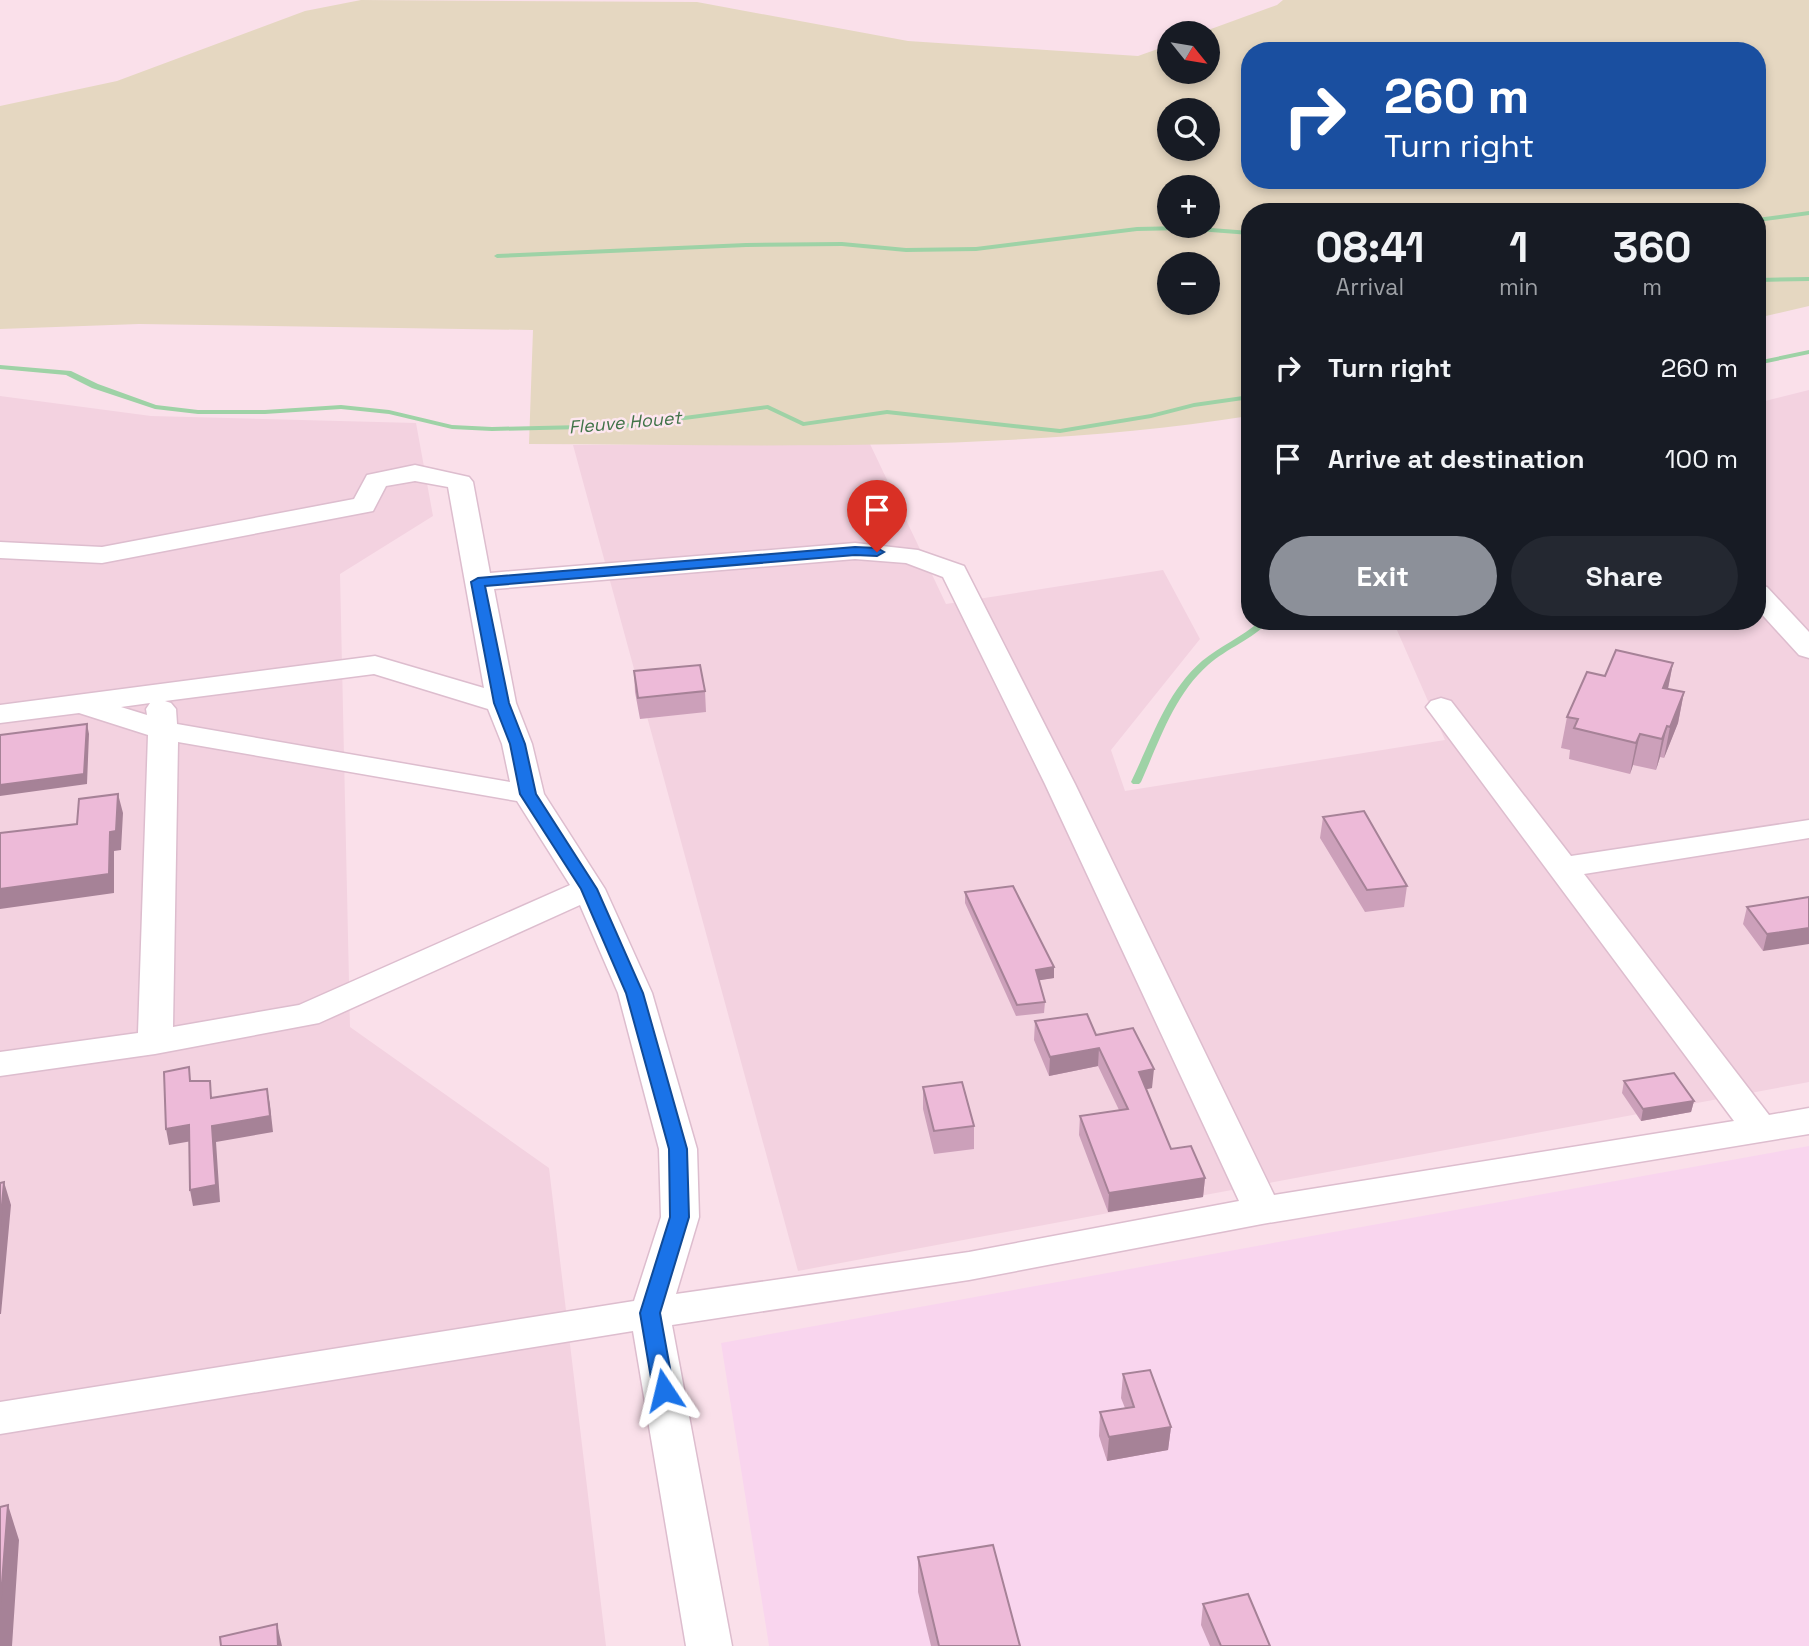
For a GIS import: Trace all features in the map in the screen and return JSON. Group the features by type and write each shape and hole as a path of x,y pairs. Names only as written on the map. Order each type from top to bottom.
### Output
{"street":[{"path":"0,550 102,555 364,505 376,480 415,473 460,482 501,703 517,744 528,794 589,889 635,993 678,1149 680,1217 650,1313 709,1646"},
{"path":"478,582 855,551 898,552 935,562 954,572 1060,784 1262,1210"},
{"path":"1766,603 1809,649"},
{"path":"0,714 374,665 501,703"},
{"path":"155,1042 163,730 160,694"},
{"path":"80,704 163,730 528,794"},
{"path":"1441,707 1761,1130"},
{"path":"1563,867 1809,829"},
{"path":"0,1064 155,1042 307,1015 589,889"},
{"path":"0,1418 650,1313 969,1266 1262,1210 1809,1121"}],"shaded area":[{"path":"361,0 697,2 908,41 1138,56 1157,49 1157,84 1220,84 1220,26 1277,5 1283,0 1809,0 1809,306 1766,316 1766,203 1241,203 1241,417 1160,428 980,441 800,445 529,444 533,330 139,324 0,329 0,106 117,81 305,11"},
{"path":"1809,390 1809,1082 798,1271 573,445 870,444 946,604 1163,570 1200,639 1111,750 1125,791 1445,740 1397,630 1766,630 1766,401"},
{"path":"0,396 151,416 416,423 433,516 340,574 350,1027 549,1168 606,1646 0,1646"},
{"path":"1809,1146 1809,1646 769,1646 721,1343"}],"building":[{"path":"1616,650 1673,663 1663,688 1684,692 1670,727 1667,726 1662,739 1640,734 1636,743 1574,728 1578,719 1567,717 1587,672 1605,676"},
{"path":"700,665 705,691 638,698 634,671"},
{"path":"87,724 84,774 0,785 0,735"},
{"path":"118,794 116,831 110,832 109,874 0,889 0,833 77,824 79,799"},
{"path":"1364,811 1407,886 1367,890 1323,817"},
{"path":"1013,886 1054,967 1036,970 1045,1002 1017,1005 965,892"},
{"path":"1809,897 1809,928 1767,934 1747,907"},
{"path":"1087,1014 1096,1035 1133,1028 1154,1069 1139,1072 1171,1149 1191,1146 1205,1178 1109,1193 1080,1116 1128,1109 1099,1048 1050,1057 1035,1021"},
{"path":"189,1067 190,1081 210,1081 211,1098 267,1089 270,1116 212,1126 216,1185 190,1190 189,1125 166,1129 164,1072"},
{"path":"1674,1073 1694,1101 1643,1109 1624,1081"},
{"path":"962,1082 974,1126 934,1131 923,1087"},
{"path":"4,1182 0,1227 0,1183"},
{"path":"1150,1370 1171,1427 1109,1437 1100,1412 1134,1407 1123,1374"},
{"path":"8,1505 0,1609 0,1507"},
{"path":"993,1545 1020,1646 939,1646 918,1557"},
{"path":"1248,1594 1270,1646 1221,1646 1203,1604"},
{"path":"277,1624 278,1646 221,1646 220,1637"}],"waterway":[{"path":"1766,219 1809,213"},
{"path":"497,256 746,245 842,244 906,250 976,249 1137,229 1185,228 1241,232"},
{"name":"Fleuve Houet","path":"1766,280 1809,279"},
{"path":"1766,361 1809,352"},
{"name":"Fleuve Houet","path":"0,367 68,373 95,386 155,407 198,412 265,412 341,407 389,412 452,427 492,429 624,426 768,407 803,424 887,412 1060,431 1241,398"},
{"path":"1136,782 1166,717 1195,672 1255,630"}],"route":[{"path":"664,1390 650,1313 680,1217 678,1149 635,993 589,889 528,794 517,744 501,703 478,582 855,551 877,552"}]}
